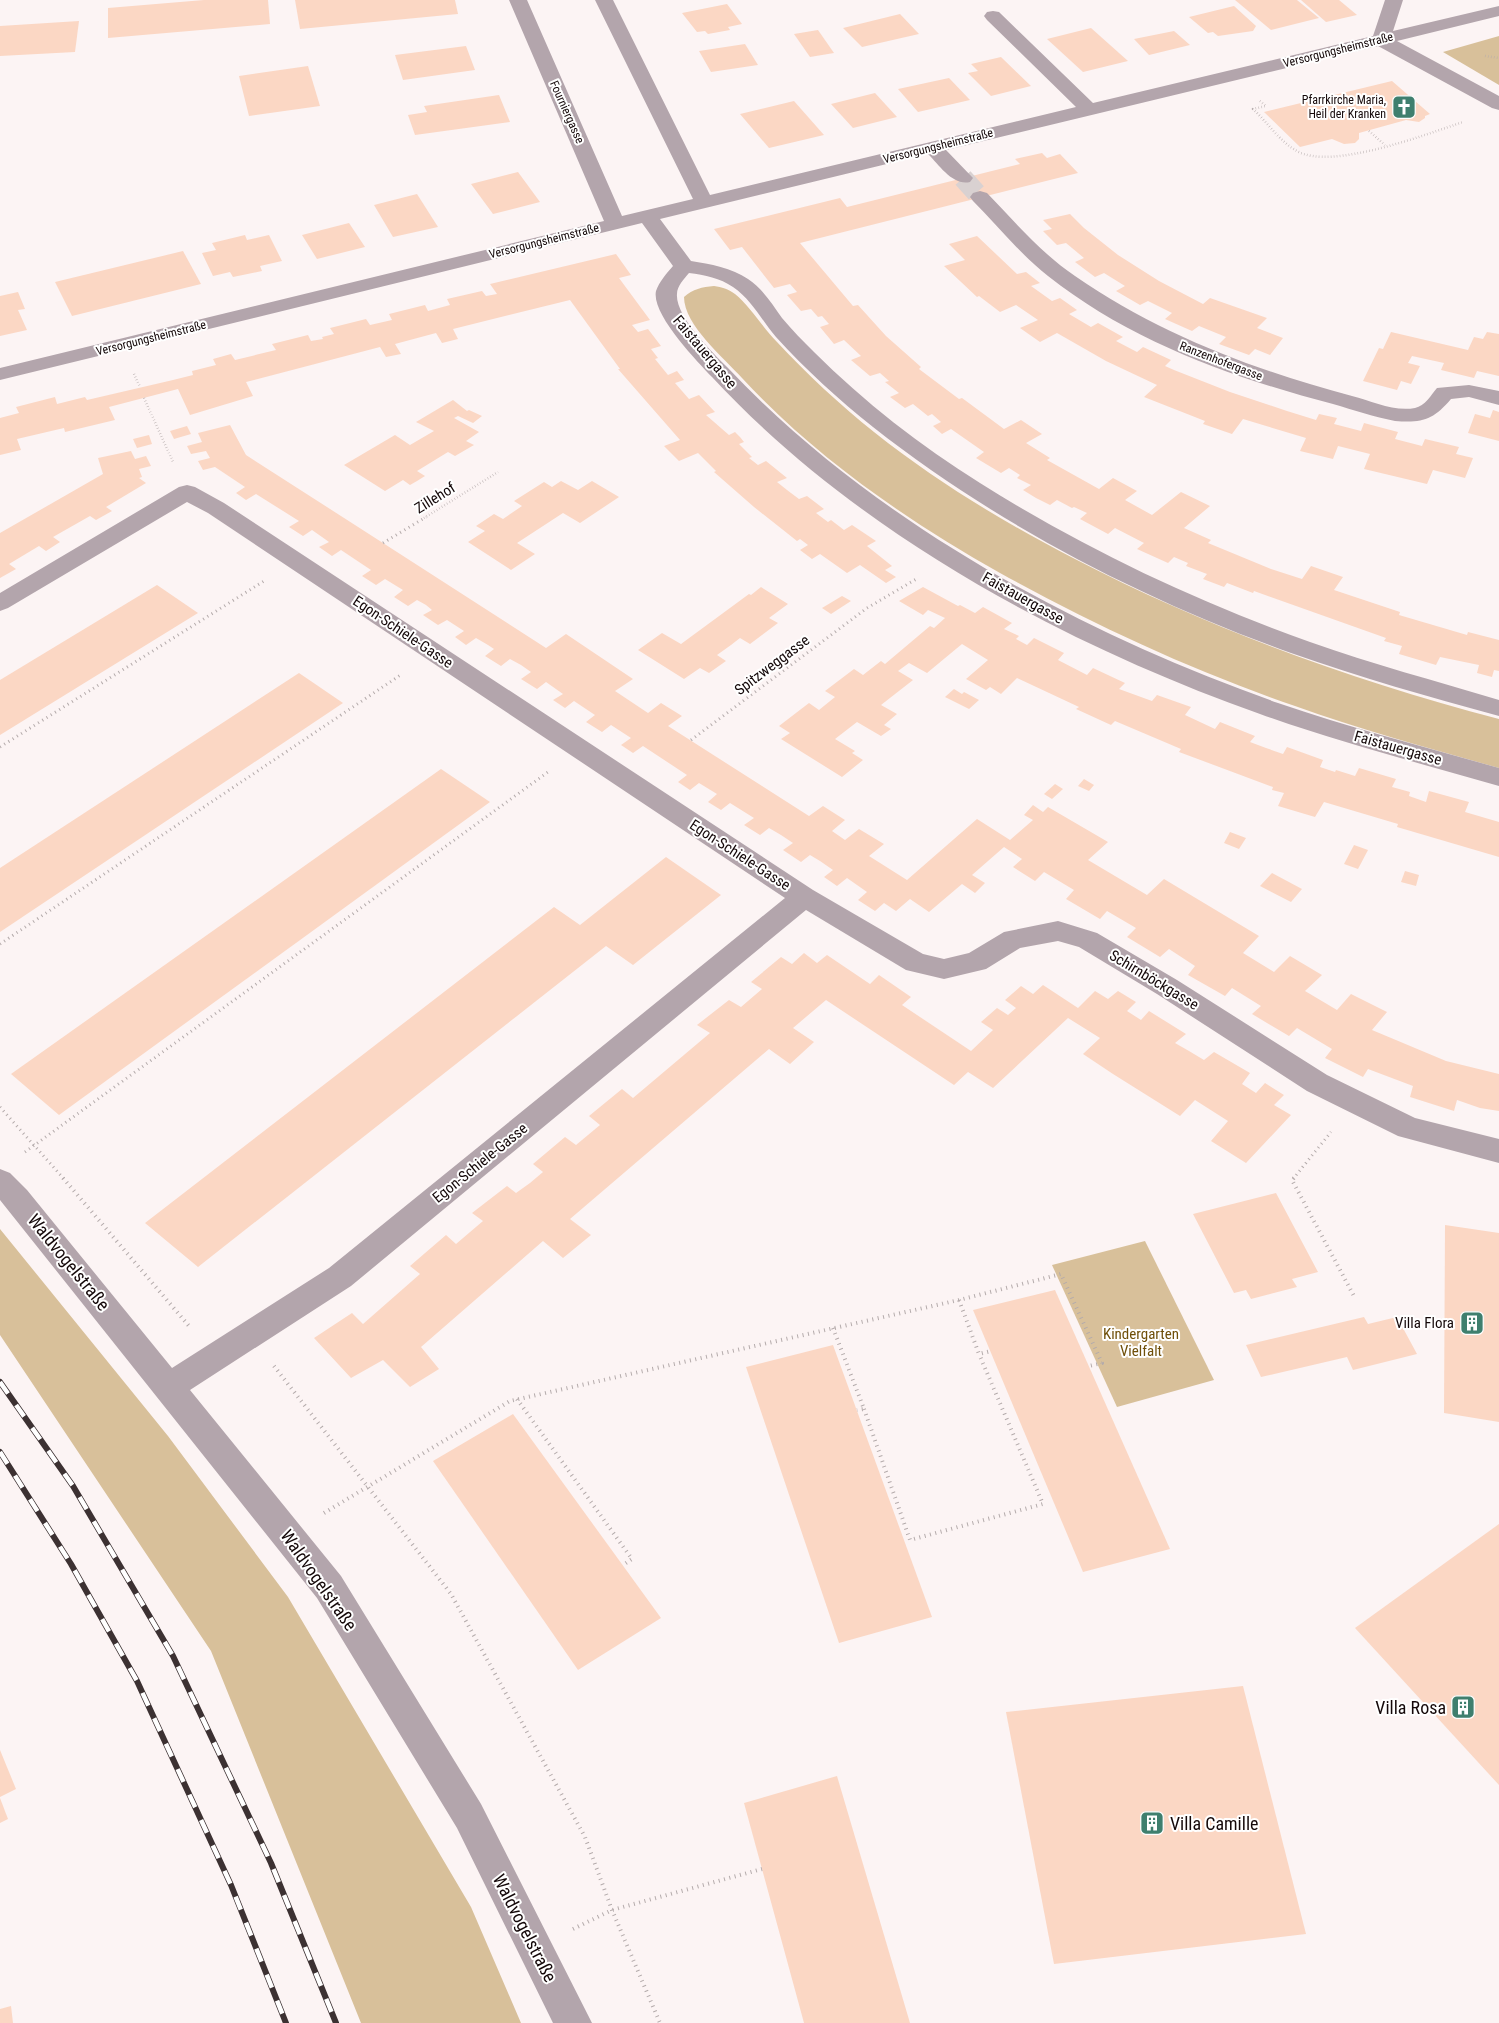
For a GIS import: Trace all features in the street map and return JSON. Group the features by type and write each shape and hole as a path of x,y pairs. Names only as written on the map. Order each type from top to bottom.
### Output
{"street":[{"name":"Fourniergasse","path":"518,0 615,224"},
{"path":"604,0 704,202"},
{"path":"1394,0 1381,40 1499,104"},
{"name":"Versorgungsheimstraße","path":"0,374 1499,11"},
{"path":"993,16 1089,110"},
{"path":"933,148 963,178"},
{"name":"Ranzenhofergasse","path":"980,197 1041,260 1067,281 1135,322 1210,359 1284,384 1398,414 1424,412 1434,408 1445,393 1458,391 1499,398"},
{"path":"647,216 684,266 709,269 729,276 745,286 803,354 879,421 946,470 1015,514 1077,549 1180,598 1274,637 1388,676 1499,708"},
{"name":"Faistauergasse","path":"684,266 668,289 666,295 669,310 718,372 749,405 791,443 857,494 951,558 1056,618 1160,667 1268,708 1383,745 1499,777"},
{"name":"Egon-Schiele-Gasse","path":"0,603 187,492 224,513 804,897 340,1277 169,1387"},
{"name":"Schirnböckgasse","path":"804,897 916,963 944,969 976,962 1013,939 1058,931 1088,940 1167,987 1318,1083 1408,1128 1499,1150"},
{"name":"Waldvogelstraße","path":"0,1182 17,1198 330,1587 469,1816 573,2023"}],"path":[{"path":"1235,75 1266,106 1253,109 1298,152 1313,156 1339,156 1386,146 1467,121"},
{"path":"1369,131 1386,146"},
{"path":"131,368 140,388"},
{"path":"144,398 164,442"},
{"name":"Zillehof","path":"383,543 498,472"},
{"path":"0,747 259,584"},
{"name":"Spitzweggasse","path":"691,740 867,608"},
{"path":"0,944 396,678"},
{"path":"21,1154 544,776"},
{"path":"0,1107 35,1145 193,1330"},
{"path":"1336,1126 1292,1180 1355,1298"},
{"path":"288,1535 510,1401 959,1300 1061,1274 1102,1363 1089,1366"},
{"path":"833,1328 910,1540 1043,1504 979,1354 959,1300"},
{"path":"252,1334 274,1367 451,1594 585,1837 612,1910 660,2023"},
{"path":"979,1354 991,1351"},
{"path":"516,1399 632,1558 623,1564"},
{"path":"857,1410 864,1409"},
{"path":"535,1948 612,1910 762,1869"}],"green space":[{"path":"1499,36 1499,85 1443,52"},
{"path":"714,286 727,290 741,299 788,354 861,422 922,468 972,501 1075,559 1178,608 1230,630 1336,670 1499,719 1499,768 1320,715 1219,678 1144,646 1071,611 965,553 896,509 831,460 770,407 716,351 691,319 684,297 698,289"},
{"path":"0,1229 168,1436 288,1597 471,1907 521,2023 361,2023 211,1651 0,1335"},
{"name":"Kindergarten Vielfalt","path":"1145,1241 1214,1380 1117,1407 1052,1265"}],"building":[{"path":"204,0 268,0 270,24 108,38 108,8"},
{"path":"295,0 455,0 458,14 300,29"},
{"path":"1235,0 1297,0 1319,18 1271,30"},
{"path":"1301,0 1339,0 1357,15 1326,22"},
{"path":"727,4 742,24 728,27 730,30 708,34 705,31 697,32 682,13"},
{"path":"1234,6 1256,26 1253,31 1218,36 1213,32 1208,33 1189,17"},
{"path":"900,14 919,34 862,47 843,28"},
{"path":"79,21 75,52 0,56 0,26"},
{"path":"1091,28 1128,61 1083,72 1047,39"},
{"path":"818,30 834,53 810,57 794,34"},
{"path":"1174,31 1190,45 1149,55 1134,39"},
{"path":"745,44 758,65 711,72 699,51"},
{"path":"466,46 475,70 403,80 395,55"},
{"path":"1001,57 1031,86 991,96 968,73 978,71 971,64"},
{"path":"308,66 320,106 249,116 239,76"},
{"path":"949,78 970,100 918,112 898,89"},
{"path":"1392,81 1430,114 1419,122 1406,120 1359,133 1359,139 1355,143 1344,144 1332,139 1300,147 1264,112"},
{"path":"875,93 897,117 853,128 831,104"},
{"path":"499,95 510,122 415,135 408,115 427,112 424,106"},
{"path":"794,101 824,135 769,148 740,114"},
{"path":"1042,153 1047,158 1060,154 1078,173 800,243 853,306 858,305 886,336 921,367 919,369 1004,429 1021,420 1042,434 1026,443 1050,458 1047,460 1099,489 1113,478 1137,491 1125,500 1152,515 1181,492 1210,506 1184,528 1211,540 1208,543 1271,569 1302,579 1311,566 1343,577 1334,590 1400,612 1399,615 1467,635 1468,632 1499,640 1499,671 1494,670 1492,677 1477,673 1479,665 1440,657 1436,665 1399,654 1402,646 1384,641 1386,638 1254,591 1253,593 1227,583 1224,587 1203,579 1207,574 1186,566 1188,563 1174,557 1168,563 1137,549 1144,543 1115,528 1108,534 1080,519 1087,513 1057,500 1050,505 1036,498 1023,490 1031,485 1017,478 1020,475 1009,468 1001,473 976,458 984,452 951,429 942,434 933,426 941,422 932,414 928,416 913,404 905,408 890,397 899,393 885,382 889,381 880,373 870,376 851,360 861,356 844,340 834,344 820,327 829,324 822,316 818,317 811,309 801,311 787,295 797,292 790,284 774,288 742,247 730,250 714,229 840,198 847,207 1020,164 1015,159"},
{"path":"518,172 540,202 493,214 471,184"},
{"path":"417,194 438,227 393,237 374,205"},
{"path":"1070,214 1084,228 1118,255 1159,281 1203,304 1210,298 1267,318 1257,328 1283,338 1270,355 1255,349 1249,355 1219,344 1226,337 1199,326 1192,331 1165,319 1172,313 1148,301 1140,305 1116,291 1125,286 1104,273 1095,277 1075,262 1084,258 1066,243 1057,245 1043,231 1052,229 1043,220"},
{"path":"349,223 365,247 317,259 302,235"},
{"path":"245,235 247,240 269,235 282,261 260,266 262,271 233,277 230,272 213,276 202,253 216,250 212,243"},
{"path":"977,236 1017,274 1026,272 1040,283 1031,286 1052,301 1060,298 1077,310 1069,314 1091,327 1098,323 1123,337 1116,341 1137,352 1143,347 1171,360 1165,366 1230,392 1316,420 1319,414 1337,418 1334,424 1361,431 1364,423 1398,432 1395,439 1422,446 1425,439 1459,447 1456,454 1473,458 1465,478 1433,470 1427,484 1364,469 1370,454 1338,446 1333,459 1300,451 1306,438 1243,419 1232,434 1203,424 1205,421 1144,397 1157,385 1106,361 1057,333 1040,342 1020,328 1038,320 1016,305 1000,312 979,296 977,297 944,266 965,260 949,244"},
{"path":"183,251 201,284 72,316 55,282"},
{"path":"616,254 631,275 619,278 650,320 632,325 638,332 648,329 661,346 651,349 658,358 655,359 668,375 677,371 684,380 675,383 689,399 699,395 715,412 706,415 729,435 735,432 744,442 739,444 752,457 749,458 758,465 766,461 787,478 777,482 787,490 799,499 807,496 824,509 816,513 828,522 831,520 844,530 852,525 876,541 867,546 892,566 885,570 896,577 886,583 860,565 847,573 820,554 812,559 800,550 808,545 800,539 797,541 754,507 714,472 716,471 698,453 679,461 664,446 680,440 618,369 620,369 570,300 453,329 458,339 442,343 436,333 395,344 401,354 386,357 380,347 246,382 253,396 190,415 178,389 109,407 115,420 65,432 64,428 17,439 21,450 0,455 0,418 19,413 16,407 55,397 57,404 85,397 87,400 193,375 192,371 216,365 213,359 231,354 235,360 276,350 272,344 308,335 311,341 323,339 322,337 334,334 330,328 366,319 370,325 392,320 389,314 425,305 428,311 450,305 447,299 482,291 486,296 497,294 490,284"},
{"path":"18,292 25,309 18,310 27,330 0,336 0,296"},
{"path":"1391,332 1468,350 1474,337 1483,339 1487,332 1499,334 1499,376 1477,371 1474,378 1441,370 1444,363 1412,356 1408,363 1420,366 1411,384 1401,381 1397,390 1363,381 1379,348 1383,349"},
{"path":"453,400 467,411 469,410 482,416 473,423 458,416 454,418 479,432 466,441 474,445 455,456 448,452 417,471 425,476 417,481 410,485 403,480 385,491 344,465 395,435 410,445 434,431 416,422"},
{"path":"1493,410 1499,412 1499,441 1468,433 1475,414 1490,418"},
{"path":"230,425 246,455 546,648 566,634 633,679 615,691 648,713 661,703 682,716 668,726 809,816 823,806 845,820 832,831 845,840 859,829 884,844 869,856 907,880 977,819 1010,840 1033,820 1024,815 1033,805 1043,812 1048,807 1108,842 1088,860 1147,895 1164,879 1259,936 1243,953 1274,972 1290,956 1322,975 1305,991 1337,1010 1351,994 1387,1012 1372,1030 1446,1061 1499,1074 1499,1111 1480,1108 1457,1100 1454,1111 1410,1097 1413,1086 1368,1069 1363,1077 1325,1058 1332,1049 1297,1028 1289,1036 1252,1014 1261,1006 1232,988 1225,996 1188,975 1195,966 1169,949 1160,957 1127,937 1136,928 1107,911 1100,919 1066,899 1074,890 1044,872 1035,881 1013,867 1022,859 1004,847 972,875 985,883 975,893 962,884 929,912 910,899 896,911 884,903 875,911 858,900 867,892 847,878 837,886 824,877 833,870 820,861 810,855 801,862 783,850 793,843 781,835 769,828 760,835 744,825 754,818 730,803 721,810 708,802 717,794 699,783 690,790 678,782 687,775 643,746 633,753 621,745 631,738 611,725 602,732 586,722 595,715 574,701 565,708 553,700 563,694 546,682 537,689 521,679 531,672 521,665 510,659 501,666 485,656 494,649 476,638 466,645 455,637 464,631 447,620 438,625 423,615 432,610 426,605 417,600 408,606 394,597 403,590 385,579 376,585 362,576 371,570 341,550 332,556 319,547 329,542 312,530 303,536 289,527 299,521 256,494 246,500 236,493 245,487 215,467 203,470 198,461 210,458 206,451 191,454 187,446 202,442 198,433"},
{"path":"187,426 191,434 174,439 170,431"},
{"path":"149,435 152,444 137,448 133,439"},
{"path":"131,451 135,459 146,456 151,466 139,469 142,477 139,478 146,483 106,507 112,511 96,520 90,516 53,537 60,542 46,551 39,546 9,564 16,569 0,578 0,533 103,474 98,458"},
{"path":"561,481 578,490 592,481 619,497 580,523 563,513 517,543 535,554 511,570 468,542 485,531 476,526 494,514 503,519 522,506 514,501 544,482 552,487"},
{"path":"157,585 198,613 0,735 0,680"},
{"path":"761,587 788,604 769,618 778,623 750,644 740,638 717,655 726,661 709,673 700,668 684,679 638,650 662,633 681,644"},
{"path":"923,587 975,613 983,607 1012,623 1004,629 1019,636 1016,639 1027,645 1034,638 1064,653 1058,660 1087,675 1093,668 1125,683 1119,689 1152,701 1157,695 1191,707 1185,715 1215,729 1220,722 1255,736 1250,742 1283,754 1287,747 1323,760 1320,767 1335,772 1336,770 1355,776 1359,768 1396,779 1392,787 1410,792 1409,796 1426,802 1429,791 1469,802 1465,812 1499,822 1499,857 1397,827 1398,824 1324,802 1315,817 1278,806 1284,793 1272,790 1273,787 1179,752 1181,749 1115,721 1111,725 1076,709 1079,707 1017,678 1001,694 990,687 986,690 966,679 988,660 962,644 927,673 909,663 898,671 913,680 881,705 897,714 884,725 891,729 881,736 857,722 835,739 855,751 852,753 863,760 842,777 781,739 790,733 779,726 809,703 819,710 835,697 825,691 854,669 863,675 881,661 885,664 930,626 934,628 945,618 928,610 923,615 899,601"},
{"path":"842,596 851,601 831,614 822,608"},
{"path":"299,673 343,703 0,932 0,868"},
{"path":"954,689 979,700 969,709 945,697"},
{"path":"441,769 490,802 59,1115 11,1074"},
{"path":"1084,779 1094,785 1089,791 1078,786"},
{"path":"1055,784 1063,789 1052,799 1044,794"},
{"path":"1230,832 1246,838 1239,849 1224,843"},
{"path":"1354,845 1368,850 1358,869 1344,864"},
{"path":"666,857 721,895 633,965 606,946 198,1267 145,1223 554,907 580,925"},
{"path":"1405,871 1419,875 1416,886 1401,882"},
{"path":"1272,873 1302,889 1291,902 1260,886"},
{"path":"804,953 817,963 827,955 870,984 879,975 911,997 902,1005 971,1051 993,1030 981,1022 997,1008 1008,1015 1016,1008 1005,1000 1021,986 1033,994 1043,985 1078,1008 1095,991 1108,999 1118,991 1136,1002 1127,1011 1141,1020 1149,1011 1186,1034 1175,1043 1204,1060 1214,1052 1250,1073 1242,1084 1256,1093 1265,1083 1284,1095 1274,1105 1291,1115 1246,1163 1211,1141 1228,1121 1195,1100 1180,1116 1113,1074 1083,1054 1100,1038 1068,1018 993,1088 968,1072 954,1085 826,1000 793,1028 814,1042 790,1064 769,1049 570,1219 591,1235 563,1258 543,1241 421,1347 439,1369 410,1387 383,1360 351,1378 314,1338 352,1313 363,1324 420,1274 410,1266 446,1235 456,1244 483,1221 472,1213 507,1186 516,1193 530,1183 543,1172 533,1164 565,1137 576,1145 600,1125 589,1116 622,1089 633,1098 710,1033 697,1025 729,1000 741,1007 762,989 751,982 781,957 792,964"},
{"path":"1276,1193 1318,1272 1292,1279 1297,1287 1251,1299 1246,1290 1234,1293 1193,1214"},
{"name":"Villa Flora","path":"1445,1225 1499,1233 1499,1422 1444,1413"},
{"path":"1055,1290 1170,1549 1083,1572 973,1310"},
{"path":"1364,1317 1368,1324 1397,1317 1417,1354 1353,1370 1347,1357 1261,1377 1246,1345"},
{"path":"833,1345 932,1617 839,1643 746,1367"},
{"path":"513,1414 661,1618 578,1670 433,1461"},
{"name":"Villa Rosa","path":"1499,1524 1499,1785 1355,1628"},
{"name":"Villa Camille","path":"1243,1686 1306,1934 1054,1964 1006,1712"},
{"path":"0,1750 16,1789 0,1797"},
{"path":"837,1776 910,2023 804,2023 744,1803"},
{"path":"0,1798 8,1819 0,1823"},
{"path":"11,2006 13,2023 0,2023 0,2009"}],"tunnel":[{"path":"963,178 980,197"}],"railway":[{"path":"0,1382 73,1486 173,1656 271,1863 336,2023"},
{"path":"0,1452 71,1564 137,1681 231,1885 286,2023"}],"place":[{"name":"Pfarrkirche Maria, Heil der Kranken","path":"1404,107"},
{"name":"Villa Flora","path":"1472,1323"},
{"name":"Villa Rosa","path":"1463,1707"},
{"name":"Villa Camille","path":"1152,1823"}]}
